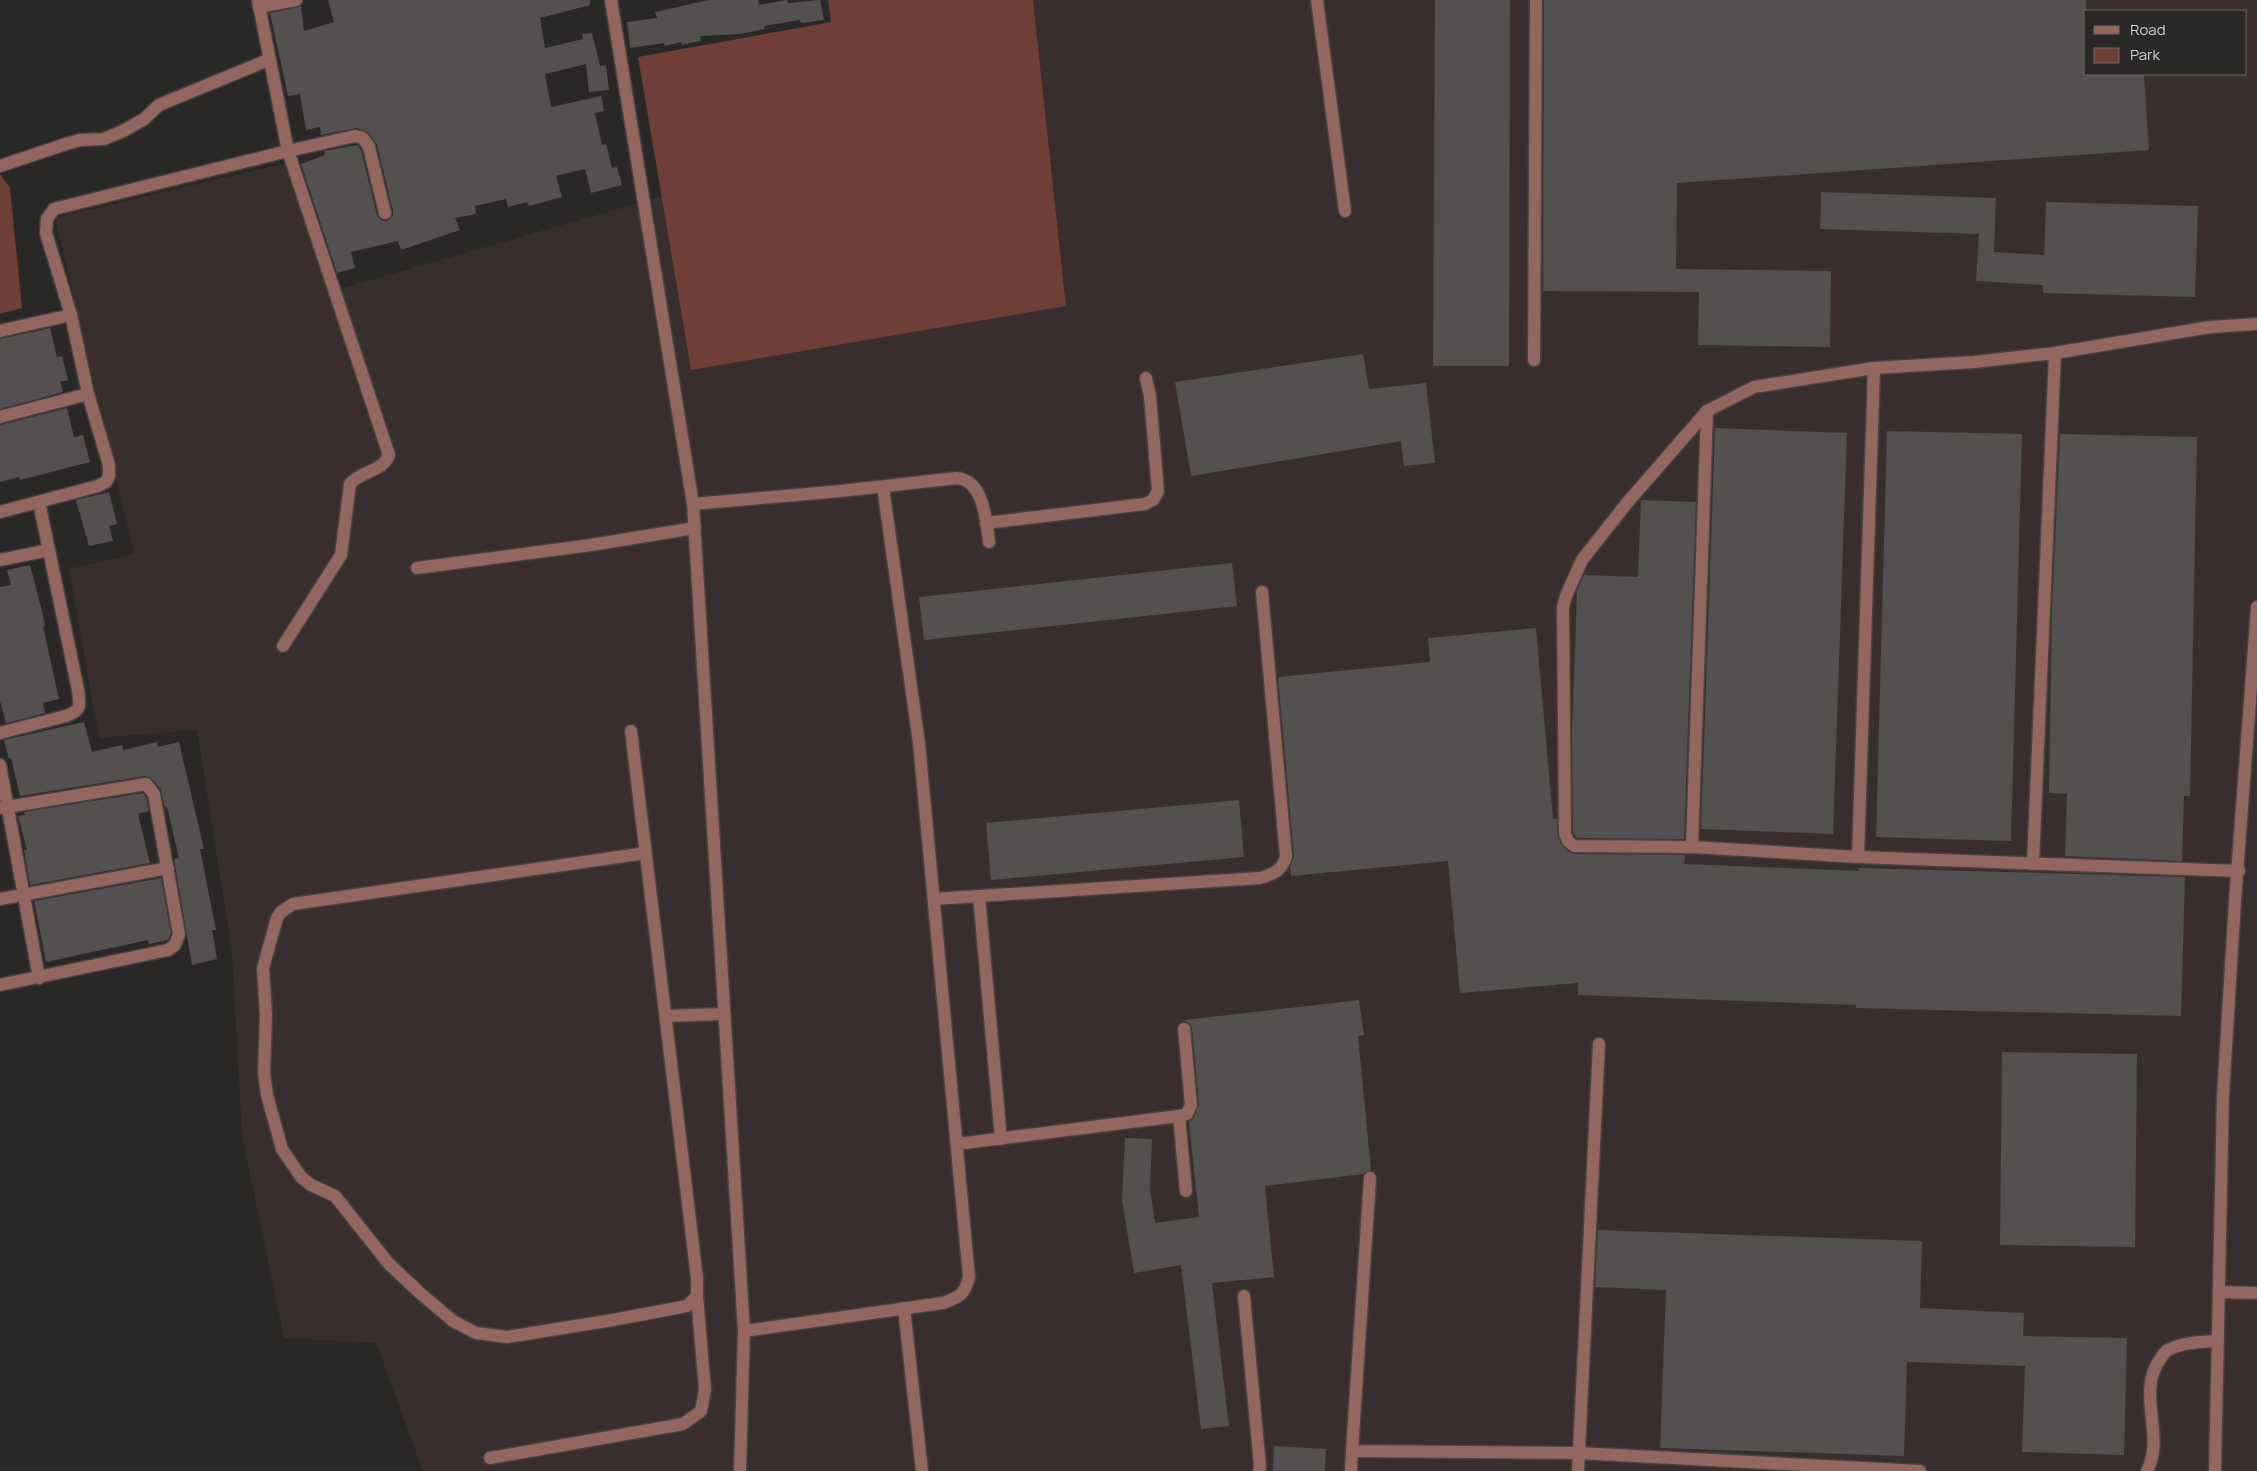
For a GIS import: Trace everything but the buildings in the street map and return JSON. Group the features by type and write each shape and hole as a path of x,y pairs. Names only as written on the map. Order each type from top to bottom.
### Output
{"street":[{"path":"283,646 341,555 350,484 355,478 386,461 389,455 288,151 268,60 259,3 296,0"},
{"path":"611,0 693,504 744,1331 740,1471"},
{"path":"1316,0 1345,211"},
{"path":"1534,360 1536,0"},
{"path":"0,166 73,142 104,139 138,123 159,105 268,60"},
{"path":"0,512 98,486 106,482 109,476 107,456 88,394 71,315 46,233 47,219 54,209 355,136 363,138 368,147 385,214"},
{"path":"0,331 71,315"},
{"path":"2238,871 1858,857 1692,847 1574,846 1568,841 1565,824 1563,607 1582,560 1627,503 1707,411 1754,387 1874,368 1974,362 2054,353 2210,328 2257,324"},
{"path":"2033,864 2054,353"},
{"path":"1858,857 1874,368"},
{"path":"986,522 1145,504 1153,500 1158,492 1158,476 1150,396 1146,378"},
{"path":"0,418 88,394"},
{"path":"1692,847 1707,411"},
{"path":"693,504 883,487 957,478 966,479 972,483 984,509 989,542"},
{"path":"744,1331 943,1303 956,1298 966,1289 969,1277 919,743 883,487"},
{"path":"0,733 76,713 79,708 78,690 39,502"},
{"path":"417,568 591,545 695,528"},
{"path":"0,560 49,550"},
{"path":"934,899 1260,878 1276,874 1282,867 1286,857 1262,592"},
{"path":"2215,1471 2223,1096 2257,607"},
{"path":"490,1458 683,1424 701,1411 705,1390 697,1278 632,731"},
{"path":"0,765 4,808 39,978"},
{"path":"0,985 168,950 175,945 179,934 154,794 146,784 4,808"},
{"path":"646,853 293,904 286,907 277,918 264,968 266,1015 264,1064 266,1095 282,1149 301,1177 311,1185 335,1196 389,1264 453,1321 476,1333 506,1337 612,1320 687,1306 697,1296"},
{"path":"0,899 168,868"},
{"path":"979,896 1001,1139"},
{"path":"666,1016 723,1014"},
{"path":"957,1144 1187,1114 1191,1106 1184,1029"},
{"path":"1578,1471 1599,1044"},
{"path":"1179,1116 1186,1191"},
{"path":"1350,1471 1370,1178"},
{"path":"2219,1292 2257,1293"},
{"path":"1244,1296 1259,1471"},
{"path":"904,1308 922,1471"},
{"path":"2147,1471 2150,1466 2153,1442 2149,1386 2155,1365 2167,1350 2186,1344 2218,1341"},
{"path":"1352,1451 1578,1453 1920,1471"}],"shaded area":[{"path":"1033,0 2257,0 2257,1471 423,1471 376,1343 284,1338 242,1136 232,952 197,730 99,738 69,569 134,554 55,218 290,162 332,291 663,196 691,370 1066,306"}],"green space":[{"path":"828,0 1033,0 1066,306 691,370 638,57 831,22"},
{"path":"0,174 10,188 22,308 0,314"}]}
